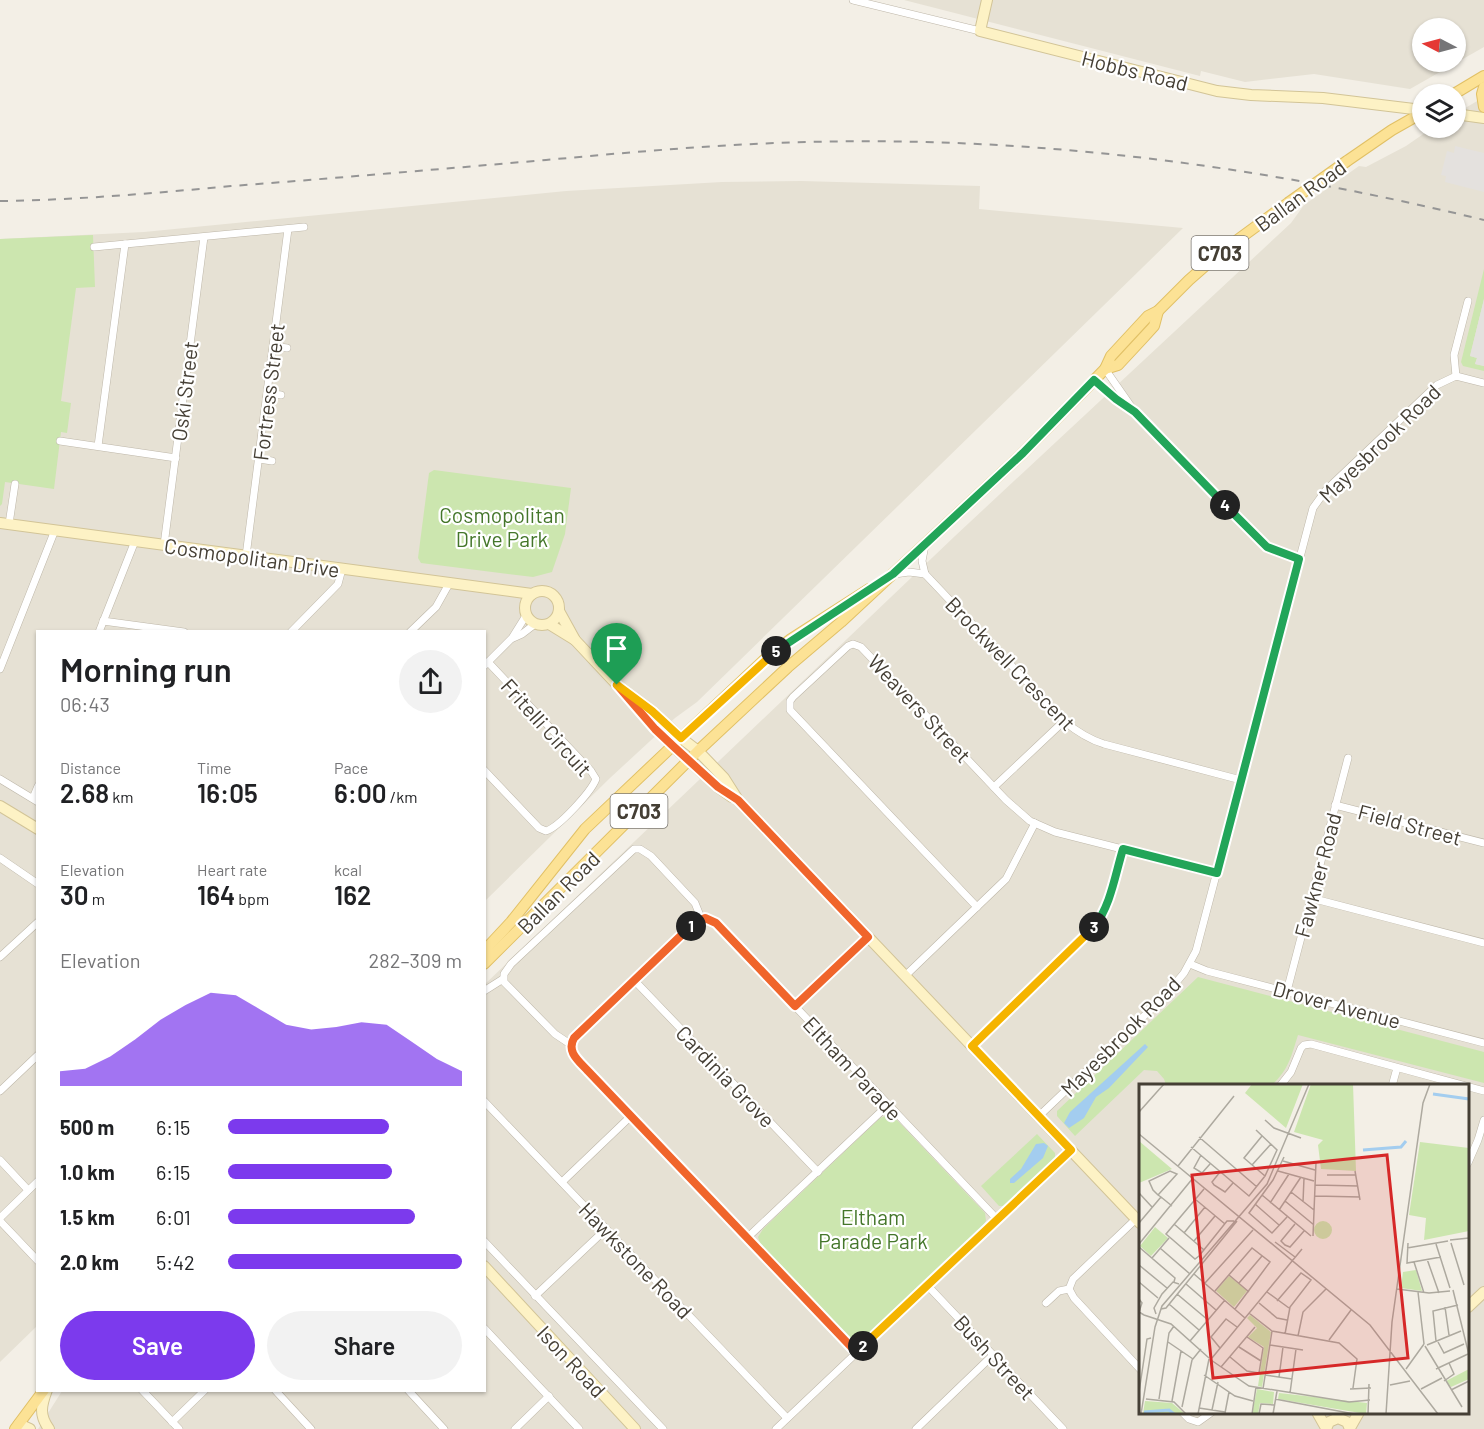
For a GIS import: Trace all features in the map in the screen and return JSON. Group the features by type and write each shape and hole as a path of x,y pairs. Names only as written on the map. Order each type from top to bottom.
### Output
{"main road":[{"path":"1466,87 1484,76"},
{"path":"1484,87 1482,94 1484,107"},
{"name":"Ballan Road","path":"486,962 698,751 1023,453 1105,369 1118,365 1154,326 1158,311 1189,280 1221,252 1288,203 1412,117"},
{"name":"Ballan Road","path":"486,949 511,922 585,829 763,661 782,646 893,574"},
{"path":"16,1426 43,1392"}],"street":[{"name":"Hobbs Road","path":"853,0 1217,91 1323,98 1412,110"},
{"path":"980,31 987,0"},
{"path":"1466,116 1484,118"},
{"path":"94,247 304,227"},
{"name":"Fortress Street","path":"246,556 288,229"},
{"name":"Oski Street","path":"164,545 204,237"},
{"path":"98,447 125,244"},
{"path":"1456,376 1454,355 1468,302"},
{"path":"273,346 287,348"},
{"path":"1105,369 1135,412 1257,539 1272,550 1299,559"},
{"name":"Mayesbrook Road","path":"1039,1116 1164,996 1190,964 1196,951 1313,508 1326,490 1437,385 1456,376 1484,383"},
{"path":"1094,380 1135,412"},
{"path":"267,393 281,394"},
{"path":"60,441 176,458"},
{"path":"259,459 272,461"},
{"path":"5,523 15,484"},
{"name":"Cosmopolitan Drive","path":"5,523 532,594"},
{"path":"0,669 55,530"},
{"path":"100,630 135,541"},
{"path":"893,574 909,572 925,574 922,561 926,543"},
{"path":"293,630 338,584 342,569"},
{"name":"Brockwell Crescent","path":"925,574 1064,721 1089,739 1241,780"},
{"path":"412,630 436,607 450,582"},
{"path":"513,638 532,594 545,591 553,595 575,640 655,729 698,751 723,778 738,800 1138,1221 1073,1279 1069,1289"},
{"name":"Cosmopolitan Drive","path":"504,592 526,610"},
{"path":"526,610 536,624"},
{"path":"549,624 556,619 559,611"},
{"path":"103,621 169,630"},
{"path":"486,664 513,638 536,624 549,624 575,640"},
{"name":"Weavers Street","path":"977,907 790,710 790,701 842,651 853,644 861,647 994,787 1019,812 1035,824 1217,873"},
{"name":"Fritelli Circuit","path":"486,664 593,772 596,779 575,807 546,831 539,828 486,772"},
{"path":"617,685 652,711 690,760 718,787 738,800"},
{"path":"994,787 1064,721"},
{"name":"Fawkner Road","path":"1287,992 1348,758"},
{"path":"0,779 35,800"},
{"name":"Field Street","path":"1335,805 1484,843"},
{"path":"0,806 36,828"},
{"path":"905,976 1006,879 1035,824"},
{"path":"486,990 503,979 512,964 634,849 640,849 651,856 695,903 701,918 574,1038 570,1044 571,1051 857,1353"},
{"path":"972,1046 1098,923 1109,900 1123,849"},
{"path":"0,858 36,883"},
{"path":"1311,898 1484,943"},
{"name":"Eltham Parade","path":"701,918 716,923 997,1220"},
{"path":"0,957 36,924"},
{"path":"795,1006 868,937"},
{"name":"Drover Avenue","path":"1190,964 1287,992 1484,1043"},
{"path":"503,979 508,987 555,1034 570,1044"},
{"name":"Cardinia Grove","path":"634,980 818,1172"},
{"path":"1282,1084 1291,1072 1301,1048 1307,1044 1458,1084"},
{"path":"0,1091 36,1057"},
{"path":"1393,1084 1397,1068"},
{"path":"1469,1087 1484,1091"},
{"name":"Hawkstone Road","path":"486,1103 787,1418"},
{"path":"748,1238 888,1105"},
{"path":"562,1182 631,1116"},
{"path":"1469,1159 1484,1120"},
{"path":"776,1429 1071,1150"},
{"path":"0,1160 28,1190"},
{"path":"36,1183 0,1220 36,1259"},
{"path":"536,1296 606,1229"},
{"path":"486,1243 663,1429"},
{"name":"Ison Road","path":"486,1268 636,1429"},
{"name":"Ison Road","path":"486,1274 510,1293"},
{"name":"Bush Street","path":"927,1285 1060,1428"},
{"path":"1046,1303 1059,1291 1069,1289"},
{"path":"1069,1289 1074,1298 1139,1367"},
{"path":"1469,1306 1484,1292"},
{"path":"486,1330 579,1429"},
{"path":"916,1429 993,1355"},
{"path":"45,1392 41,1415 49,1429"},
{"path":"144,1392 179,1429"},
{"path":"172,1422 203,1392"},
{"path":"276,1392 311,1429"},
{"path":"410,1392 444,1429"},
{"path":"515,1429 549,1396"},
{"path":"1183,1414 1198,1422 1210,1414"},
{"path":"1318,1414 1326,1429"},
{"path":"1327,1414 1347,1422 1350,1428"},
{"path":"1326,1429 1329,1422 1350,1414"},
{"path":"1350,1428 1358,1414"},
{"path":"16,1426 30,1429"}],"shaded area":[{"path":"904,0 1484,0 1484,47 1466,57 1466,18 1412,18 1412,72 1440,72 1419,84 1412,84 1410,89 1314,74 1245,82 1201,71 1200,76"},
{"path":"1484,97 1484,1429 38,1429 61,1392 486,1392 486,983 955,536 1291,223 1304,205 1359,166 1366,167 1418,138 1466,138 1466,108"},
{"path":"1455,146 1484,153 1484,192 1445,182 1446,176 1441,175 1447,151 1454,153"},
{"path":"801,181 980,186 979,209 1183,228 697,702 675,718 610,778 486,900 486,630 36,630 36,1327 0,1362 0,239 144,232 566,191 722,182"},
{"path":"1484,299 1484,366 1475,364 1477,358 1470,356"}],"green space":[{"path":"93,235 95,287 76,288 61,401 71,403 67,433 61,432 54,489 5,482 0,506 0,239"},
{"path":"1484,269 1484,299 1470,356 1477,358 1475,364 1484,366 1484,371 1463,366 1461,362"},
{"name":"Cosmopolitan Drive Park","path":"434,470 571,488 565,534 552,572 533,577 421,563 418,558 429,473"},
{"path":"1198,977 1484,1052 1484,1083 1298,1035 1286,1068 1273,1084 1166,1084 1157,1071 1144,1070 1075,1136 1057,1116 1057,1111"},
{"name":"Eltham Parade Park","path":"888,1115 896,1119 985,1213 986,1221 865,1339 855,1342 761,1246 758,1237 763,1229 880,1118"},
{"path":"1037,1134 1055,1153 1055,1158 1004,1206 999,1206 981,1186"}],"water":[{"path":"1145,1044 1148,1047 1109,1088 1096,1097 1084,1118 1069,1128 1064,1123 1070,1112"},
{"path":"1044,1143 1048,1146 1043,1158 1014,1183 1010,1183 1010,1179 1021,1169 1036,1144"}],"railway":[{"path":"0,201 145,194 709,146 894,141 979,144 1149,158 1317,184 1484,220"}],"route":[{"path":"1094,380 1135,412 1257,539 1267,547 1299,559 1217,873 1123,849 1109,900 1098,923 972,1046 1071,1150 857,1353 571,1051 570,1044 574,1038 701,918 716,923 795,1006 868,937 738,800 718,787 655,729 617,685 652,711 681,738 763,661 792,639 893,574 1057,421 1094,380"}]}
